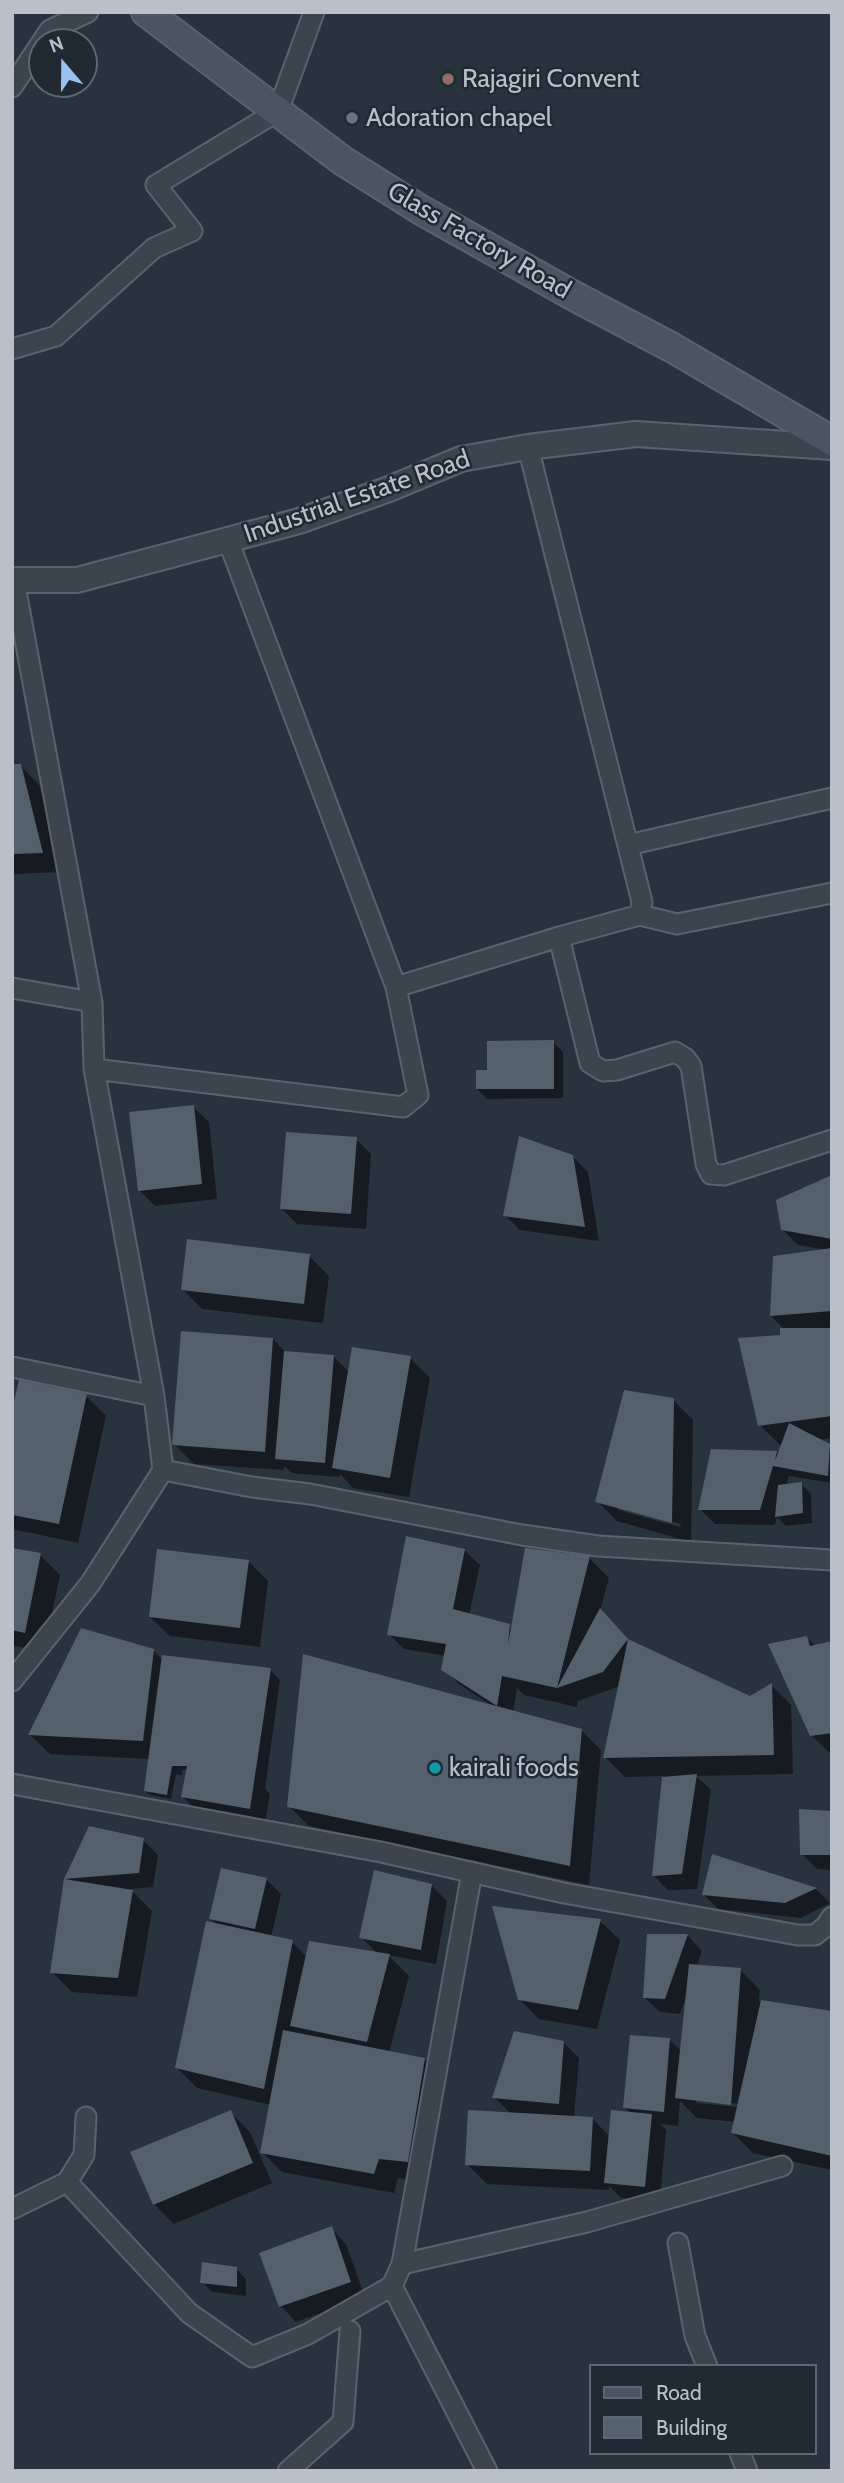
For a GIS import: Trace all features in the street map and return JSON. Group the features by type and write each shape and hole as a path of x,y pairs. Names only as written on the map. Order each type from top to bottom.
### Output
{"main road":[{"name":"Glass Factory Road","path":"146,12 343,161 421,210 671,347 832,441"}],"street":[{"path":"12,87 50,30 88,12"},
{"path":"12,349 56,336 154,248 192,231 156,185 278,111 314,12"},
{"name":"Industrial Estate Road","path":"13,580 76,580 299,521 389,489 461,459 528,447 636,434 832,447"},
{"path":"528,447 642,902 640,915"},
{"path":"94,1069 403,1107 418,1095 396,987 228,540"},
{"path":"12,1681 90,1584 163,1470 154,1396 94,1069 92,1002 13,580"},
{"path":"628,845 832,798"},
{"path":"396,987 640,915 677,924 832,893"},
{"path":"559,937 590,1063 603,1071 617,1070 675,1052 685,1058 691,1066 706,1164 711,1174 724,1175 832,1140"},
{"path":"12,988 92,1002"},
{"path":"12,1367 154,1396"},
{"path":"163,1470 252,1487 310,1494 522,1535 598,1546 832,1560"},
{"path":"12,1784 381,1852 564,1893 798,1935 815,1936 832,1917"},
{"path":"67,2182 189,2313 252,2357 308,2334 392,2286 402,2264 472,1872"},
{"path":"12,2209 67,2182 84,2155 86,2117"},
{"path":"402,2264 587,2222 782,2166"},
{"path":"678,2244 695,2336 705,2364"},
{"path":"392,2286 487,2471"},
{"path":"288,2471 343,2422 351,2330"}],"building":[{"path":"12,764 21,764 43,853 12,854"},
{"path":"554,1040 554,1089 476,1089 476,1070 487,1070 487,1041"},
{"path":"194,1105 202,1184 138,1191 129,1112"},
{"path":"286,1132 357,1137 351,1214 280,1209"},
{"path":"519,1136 573,1155 585,1227 503,1216"},
{"path":"832,1175 832,1239 781,1230 776,1200"},
{"path":"187,1239 310,1254 304,1304 181,1290"},
{"path":"832,1248 832,1311 770,1316 773,1256"},
{"path":"780,1328 832,1328 832,1416 758,1426 738,1338 780,1335"},
{"path":"181,1331 273,1338 265,1452 172,1445"},
{"path":"352,1347 411,1356 390,1478 332,1468"},
{"path":"284,1351 334,1355 325,1463 275,1459"},
{"path":"19,1380 87,1394 59,1524 12,1515 12,1409"},
{"path":"624,1390 674,1398 672,1523 595,1502"},
{"path":"789,1423 830,1444 828,1476 773,1466 760,1510 698,1510 711,1449 777,1451 775,1461"},
{"path":"802,1482 803,1513 775,1517 778,1485"},
{"path":"406,1536 465,1549 453,1609 510,1624 508,1645 525,1548 590,1556 557,1688 502,1676 497,1706 441,1670 446,1644 387,1635"},
{"path":"12,1548 41,1553 25,1633 12,1630"},
{"path":"157,1549 249,1560 240,1628 149,1617"},
{"path":"600,1608 628,1639 603,1672 557,1688"},
{"path":"81,1628 154,1649 143,1741 28,1735"},
{"path":"807,1636 810,1646 832,1641 832,1733 810,1736 768,1644"},
{"path":"628,1639 750,1696 772,1683 774,1755 603,1758"},
{"name":"kairali foods","path":"303,1654 582,1729 570,1866 287,1807"},
{"path":"162,1655 271,1668 250,1809 181,1797 187,1766 172,1766 167,1795 144,1791"},
{"path":"697,1774 682,1874 652,1876 662,1777"},
{"path":"799,1809 832,1811 832,1855 800,1855"},
{"path":"89,1826 144,1838 139,1873 64,1879"},
{"path":"712,1854 817,1888 785,1903 702,1895"},
{"path":"221,1868 267,1878 255,1929 209,1919"},
{"path":"374,1870 432,1884 421,1950 359,1938"},
{"path":"64,1879 133,1890 118,1978 50,1973"},
{"path":"492,1906 601,1919 578,2010 518,2000"},
{"path":"206,1921 293,1940 264,2089 175,2068"},
{"path":"647,1934 688,1934 665,1999 643,1998"},
{"path":"309,1941 390,1954 367,2042 290,2026"},
{"path":"689,1964 741,1968 731,2105 675,2098"},
{"path":"761,2000 832,2011 832,2156 731,2133"},
{"path":"283,2030 425,2058 408,2162 379,2159 374,2174 260,2153"},
{"path":"514,2031 564,2041 559,2104 492,2098"},
{"path":"630,2035 670,2038 664,2112 623,2108"},
{"path":"231,2110 253,2163 153,2205 130,2152"},
{"path":"468,2110 593,2117 590,2171 465,2165"},
{"path":"611,2110 652,2114 645,2187 604,2183"},
{"path":"332,2226 351,2282 279,2307 259,2253"},
{"path":"202,2262 237,2267 237,2287 200,2283"}],"place":[{"name":"Rajagiri Convent","path":"448,79"},
{"name":"Adoration chapel","path":"352,118"},
{"name":"kairali foods","path":"435,1768"}]}
